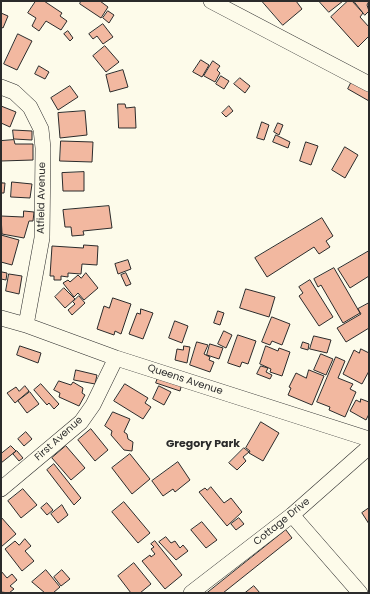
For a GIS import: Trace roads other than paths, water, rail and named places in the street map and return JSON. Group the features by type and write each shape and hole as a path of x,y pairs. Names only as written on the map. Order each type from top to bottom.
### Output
{"street":[{"path":"211,1 369,84"},
{"name":"Atfield Avenue","path":"1,87 14,92 30,107 41,129 43,148 42,238 26,325"},
{"name":"Queens Avenue","path":"1,318 26,325 116,358 369,439"},
{"name":"First Avenue","path":"1,489 81,422 93,405 116,358"},
{"name":"Cottage Drive","path":"191,593 292,515 369,446"},
{"path":"292,515 360,593"}],"district":[{"name":"Gregory Park","path":"203,444"}]}
